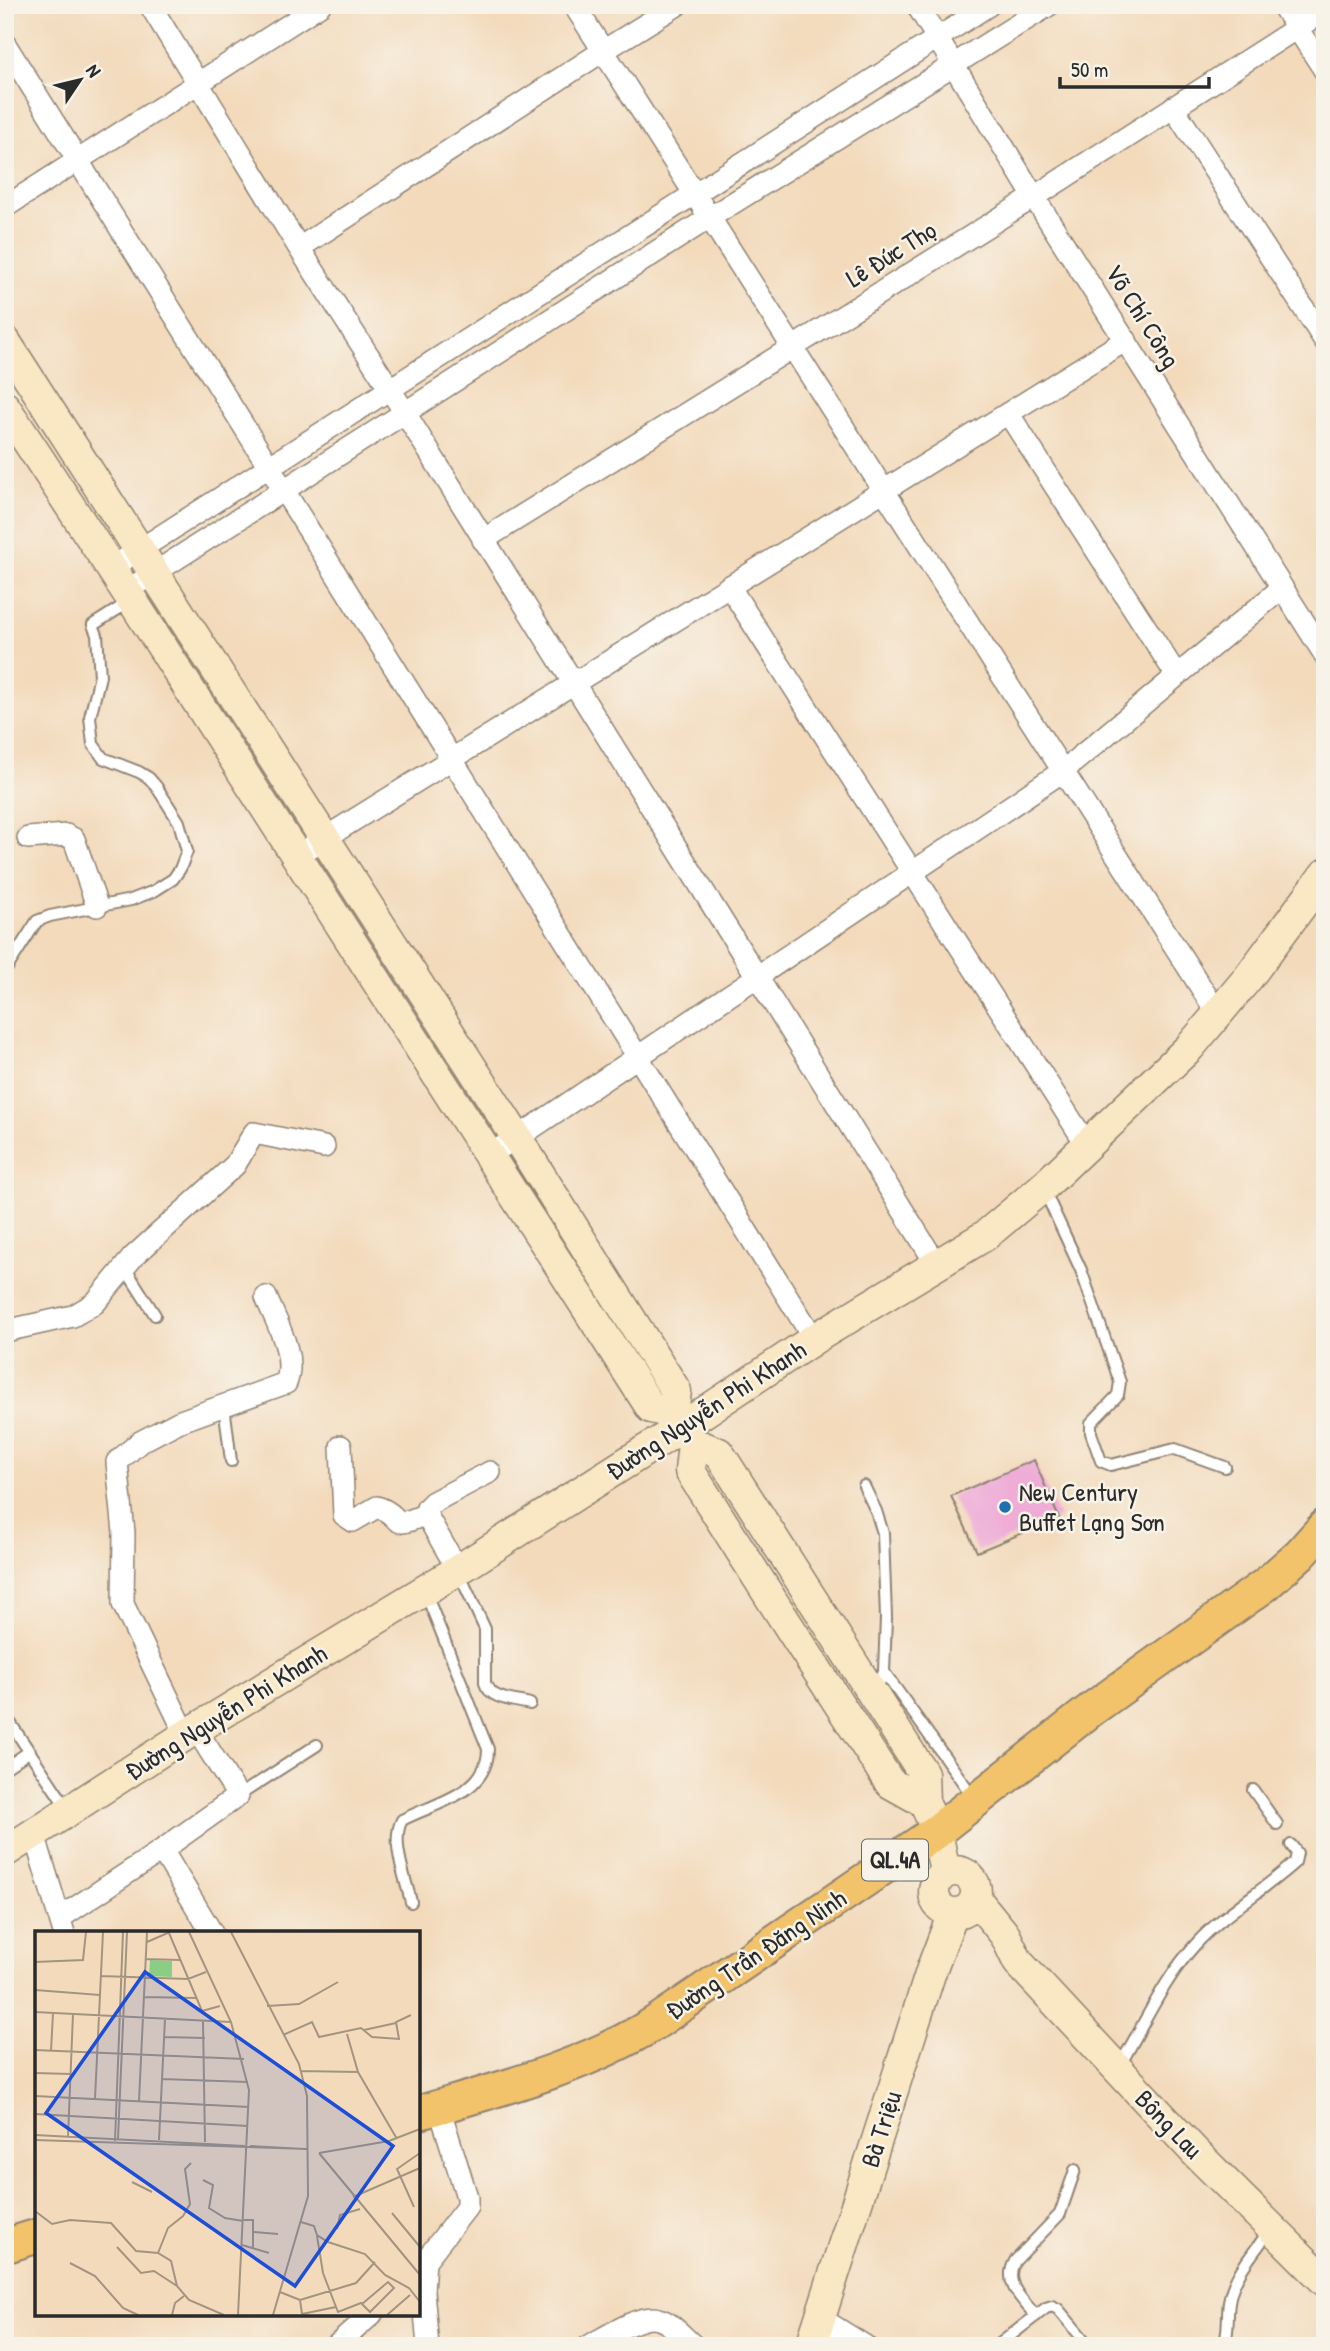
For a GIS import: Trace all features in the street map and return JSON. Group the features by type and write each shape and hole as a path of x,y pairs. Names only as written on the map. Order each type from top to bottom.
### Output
{"main road":[{"name":"Đường Trần Đăng Ninh","path":"429,2110 575,2063 634,2036 930,1817 976,1801 1092,1709 1265,1585 1300,1554 1325,1526"},
{"path":"5,2246 35,2236"}],"street":[{"path":"150,5 299,248 405,413 937,1265"},
{"path":"5,207 320,5"},
{"path":"574,5 1218,1014"},
{"path":"299,248 677,5"},
{"name":"Võ Chí Công","path":"917,5 1034,197 1325,655"},
{"path":"123,586 146,562 270,467 989,5"},
{"path":"146,562 284,489 1049,5"},
{"path":"1282,5 1325,71"},
{"name":"Lê Đức Thọ","path":"483,540 1034,197 1325,10"},
{"path":"5,44 814,1339"},
{"path":"1172,107 1325,341"},
{"path":"296,856 1126,340"},
{"path":"5,341 517,1138 676,1391 690,1471 890,1783 930,1817"},
{"path":"5,407 651,1408 719,1453 879,1684 923,1773 930,1817"},
{"path":"1009,413 1177,676"},
{"path":"729,586 1087,1145"},
{"path":"488,1155 1063,771 1282,588"},
{"path":"28,838 65,835 74,839 97,906"},
{"name":"Đường Nguyễn Phi Khanh","path":"5,1852 191,1732 425,1591 683,1428 814,1339 986,1235 1043,1187 1160,1077 1218,1014 1276,942 1325,874"},
{"path":"5,1331 50,1322 81,1312 102,1295 149,1242 235,1165 254,1133 324,1147"},
{"path":"34,1834 62,1925 238,1796 191,1732 123,1604 124,1533 116,1467 127,1451 155,1433 224,1405 281,1386 288,1379 287,1351 266,1297"},
{"path":"341,1446 344,1515 347,1520 353,1521 377,1507 400,1523 426,1514"},
{"path":"458,1570 426,1514 427,1508 433,1502 490,1472"},
{"name":"Bông Lau","path":"930,1817 945,1872 935,1884 934,1899 945,1911 962,1908 1005,1935 1018,1962 1270,2228 1325,2281"},
{"path":"162,1850 211,1931"},
{"name":"Bà Triệu","path":"816,2332 932,1968 962,1908"},
{"path":"428,2346 421,2265 467,2207 467,2197 429,2110"},
{"path":"336,2346 370,2316"},
{"path":"589,2346 643,2318 656,2317 694,2346"},
{"path":"816,2332 865,2346"}],"lane":[{"path":"5,971 37,921 131,900 164,886 180,869 187,851 179,822 149,778 103,758 93,744 90,717 100,676 97,635 93,625 123,586"},
{"path":"1043,1187 1081,1270 1120,1382 1118,1395 1091,1423 1091,1433 1101,1461 1111,1465 1175,1449 1226,1467"},
{"path":"125,1268 155,1315"},
{"path":"224,1405 231,1461"},
{"path":"864,1486 883,1533 886,1618 879,1684 976,1801"},
{"path":"458,1570 485,1629 487,1690 494,1695 530,1704"},
{"path":"411,1902 396,1838 398,1827 402,1820 468,1788 486,1769 488,1758 488,1749 425,1591"},
{"path":"5,1715 69,1810"},
{"path":"238,1796 317,1745"},
{"path":"5,1768 30,1751"},
{"path":"1253,1790 1277,1824"},
{"path":"1117,2069 1168,1980 1182,1961 1212,1929 1295,1862 1297,1853 1291,1845"},
{"path":"1036,2316 1014,2289 1010,2276 1011,2268 1060,2214 1075,2170"},
{"path":"1224,2346 1228,2330 1230,2295 1235,2282 1270,2228"},
{"path":"997,2346 1046,2308 1055,2307 1090,2346"}],"building":[{"name":"New Century Buffet Lạng Sơn","path":"1034,1460 1059,1518 977,1552 951,1496"}],"place":[{"name":"New Century Buffet Lạng Sơn","path":"1005,1507"}]}
